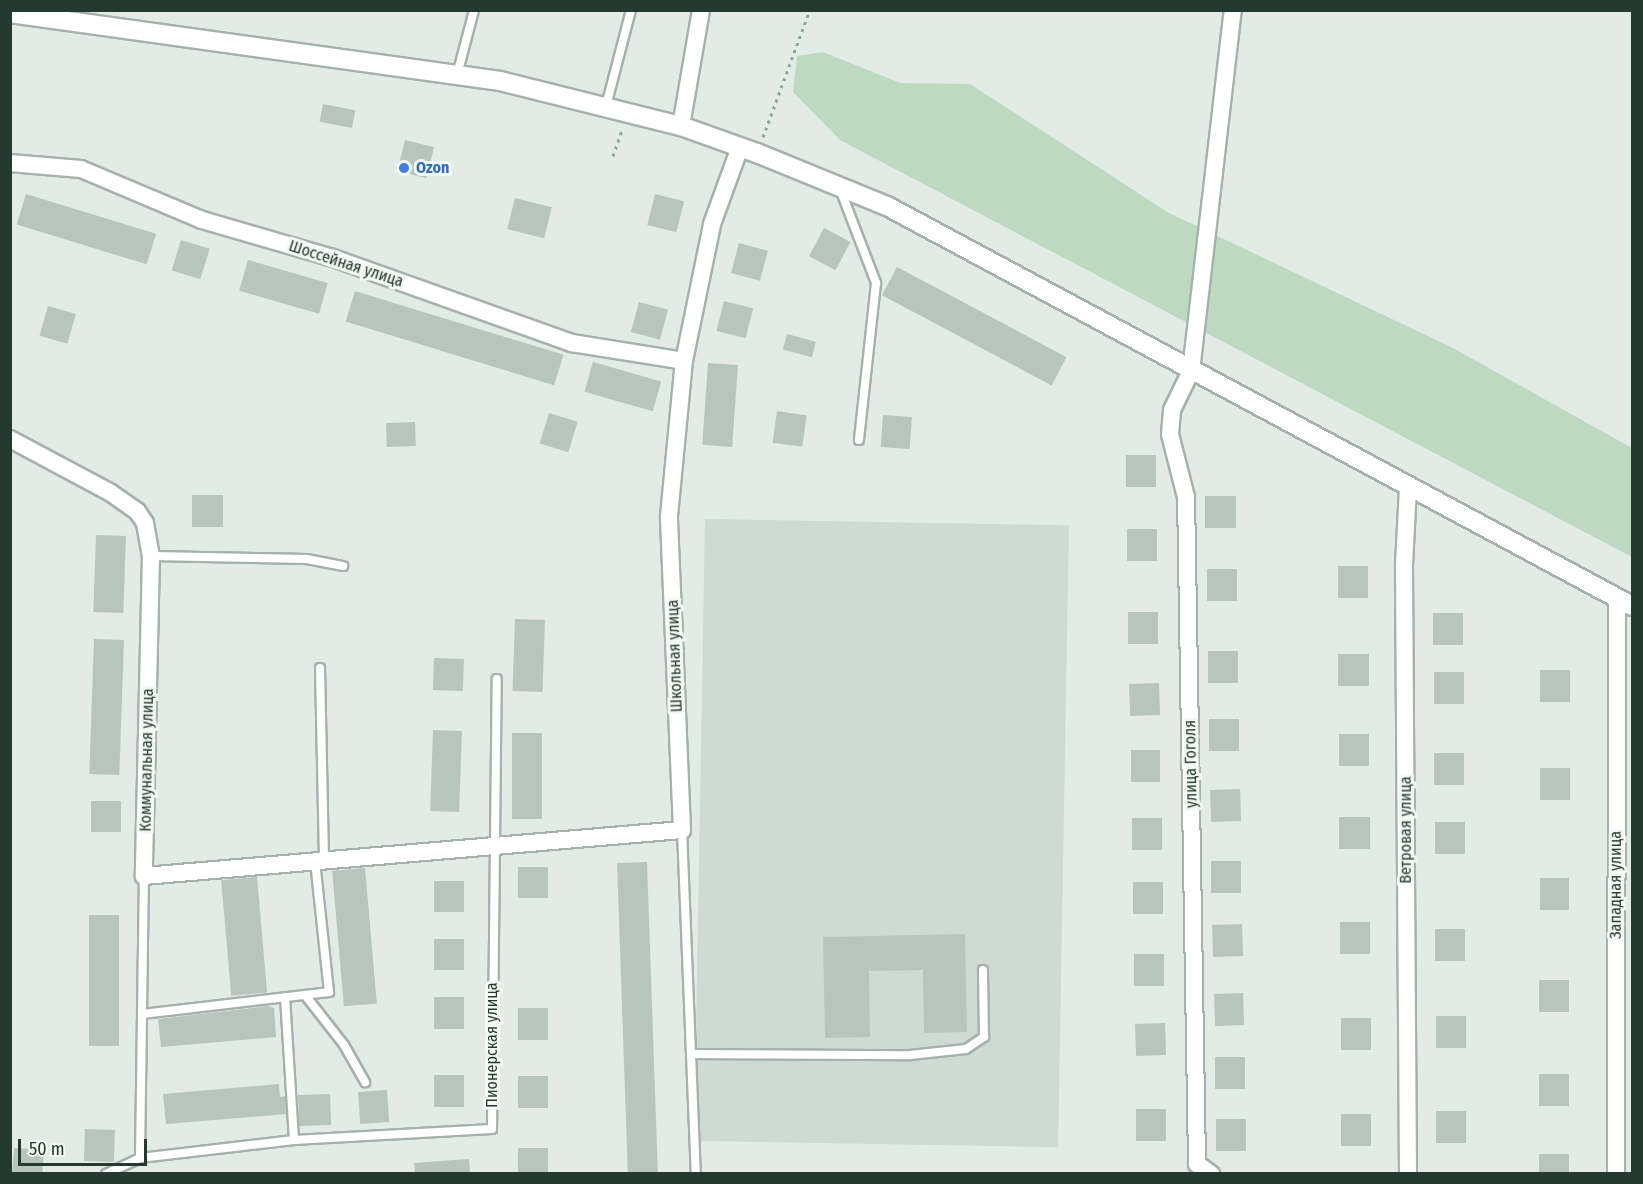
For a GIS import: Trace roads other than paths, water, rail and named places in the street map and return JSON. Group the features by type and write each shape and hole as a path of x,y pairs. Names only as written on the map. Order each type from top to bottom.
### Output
{"main road":[{"path":"10,13 457,75 606,106 681,126 758,153 838,183 887,206 1625,602"}],"street":[{"path":"681,126 700,10"},
{"name":"улица Гоголя","path":"1204,1169 1186,497 1170,434 1172,410 1191,371 1233,10"},
{"name":"Школьная улица","path":"682,830 669,516 684,361 712,224 740,147"},
{"name":"Шоссейная улица","path":"10,163 81,169 202,220 333,258 572,343 684,361"},
{"name":"Коммунальная улица","path":"10,439 111,493 137,511 145,523 151,556 144,876"},
{"name":"Ветровая улица","path":"1408,487 1404,564 1408,1173"},
{"name":"Западная улица","path":"1616,1173 1625,602"},
{"path":"144,876 682,830"}],"lane":[{"path":"457,75 474,10"},
{"path":"606,106 631,10"},
{"path":"838,183 876,283 859,440"},
{"path":"151,556 307,559 343,566"},
{"path":"142,1014 329,992 319,861 320,668"},
{"name":"Пионерская улица","path":"106,1173 140,1158 294,1140 492,1129 496,679"},
{"name":"Школьная улица","path":"682,830 696,1173"},
{"name":"Коммунальная улица","path":"140,1158 144,876"},
{"path":"691,1054 910,1055 966,1049 984,1037 983,970"},
{"path":"305,994 344,1045 365,1082"},
{"path":"285,997 294,1140"}],"place":[{"name":"Ozon","path":"404,168"}]}
